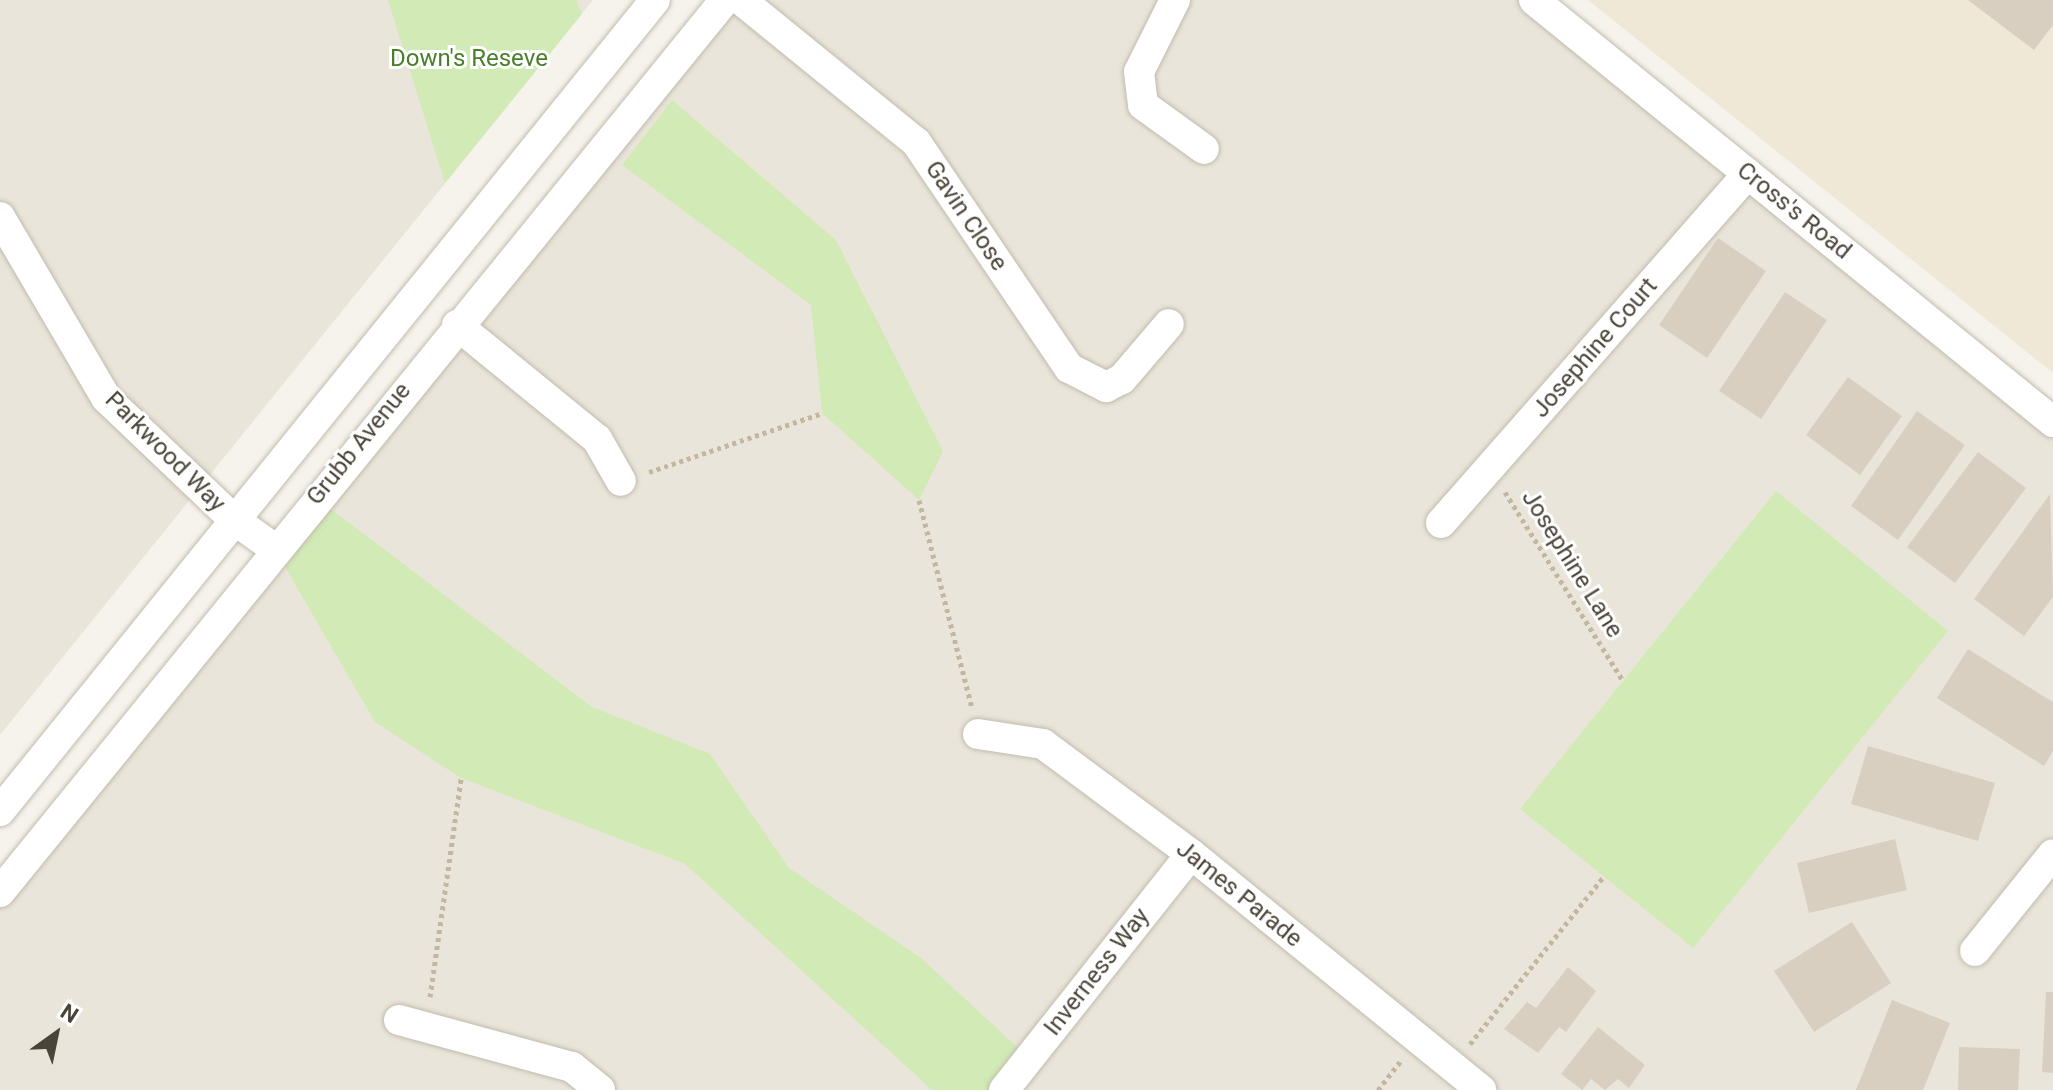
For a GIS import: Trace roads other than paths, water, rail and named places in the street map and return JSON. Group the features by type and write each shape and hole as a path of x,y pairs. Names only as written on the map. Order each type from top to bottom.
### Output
{"street":[{"name":"Grubb Avenue","path":"0,811 655,0"},
{"name":"Grubb Avenue","path":"0,892 274,548 725,0"},
{"name":"Gavin Close","path":"741,0 916,142 1069,368 1106,387 1122,379 1169,324"},
{"path":"1175,0 1139,72 1143,105 1204,149"},
{"name":"Cross's Road","path":"1534,0 2053,422"},
{"name":"Josephine Court","path":"1441,523 1748,174"},
{"name":"Parkwood Way","path":"0,220 106,398 233,519 274,548"},
{"path":"457,325 597,439 621,481"},
{"name":"James Parade","path":"978,734 1043,744 1191,854 1481,1090"},
{"name":"Inverness Way","path":"1004,1090 1191,854"},
{"path":"1975,951 2053,854"},
{"path":"413,1023 572,1067 600,1090"}],"park label":[{"name":"Down's Reseve","path":"469,59"}]}
